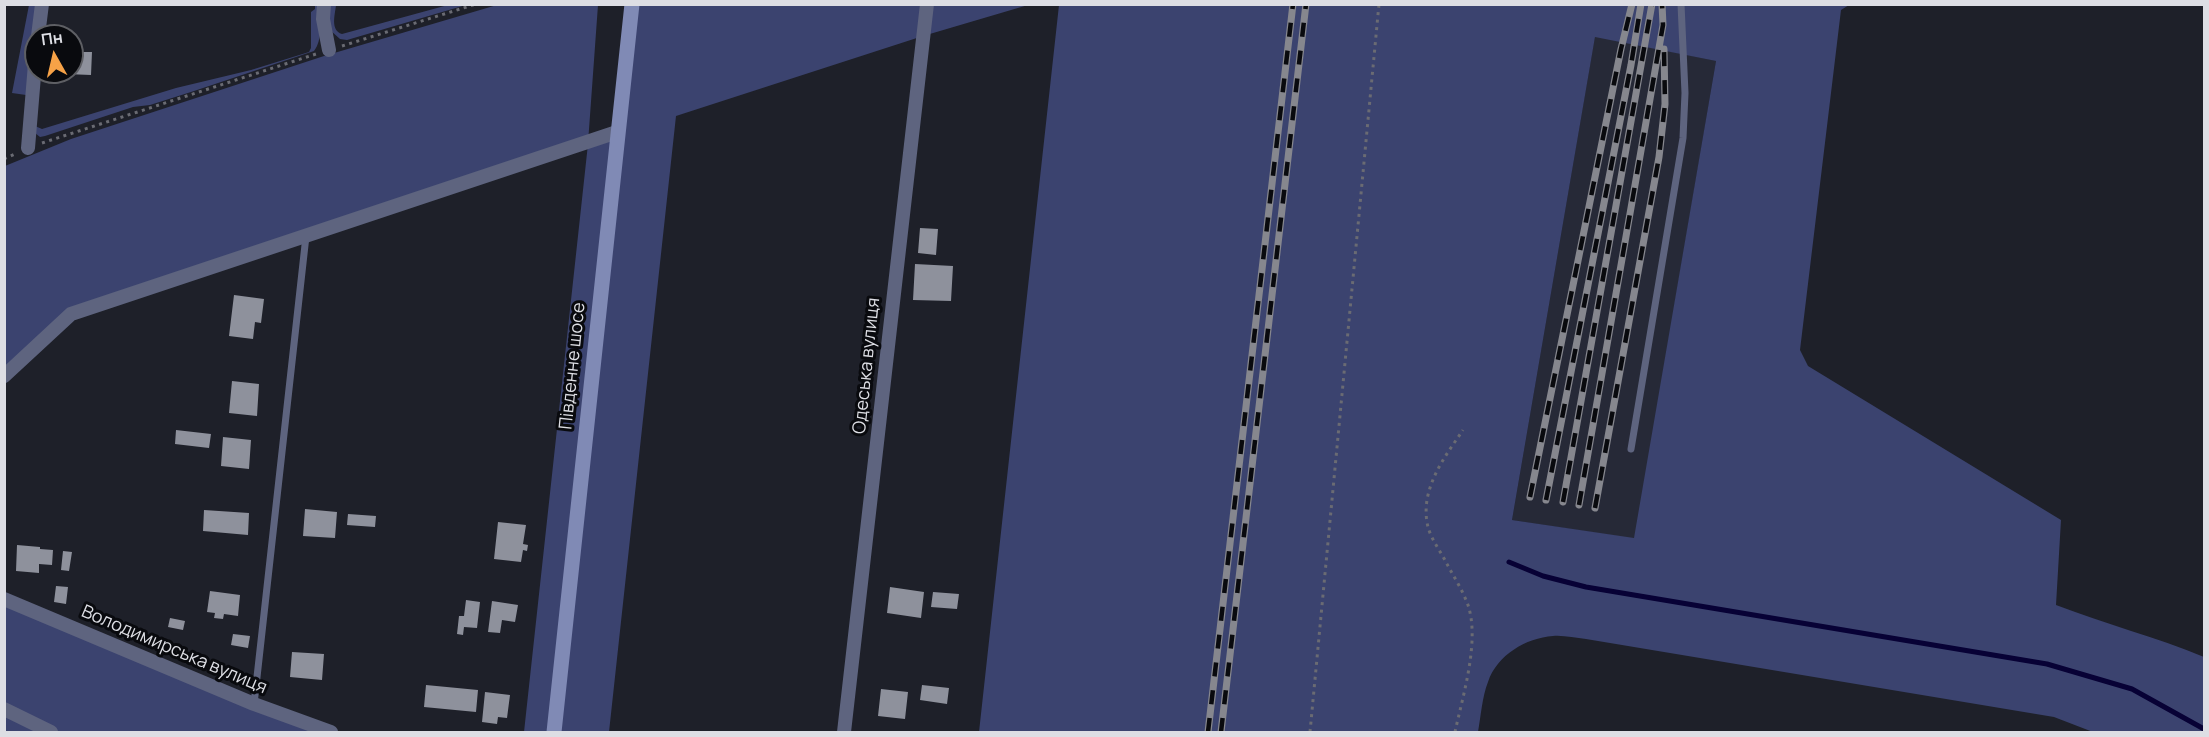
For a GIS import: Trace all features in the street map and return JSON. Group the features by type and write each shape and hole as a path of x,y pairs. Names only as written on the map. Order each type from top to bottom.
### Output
{"street":[{"path":"40,24 42,4"},
{"path":"324,4 323,19 329,50"},
{"name":"Південне шосе","path":"554,732 632,4"},
{"name":"Одеська вулиця","path":"844,732 927,4"},
{"path":"28,148 33,84"},
{"path":"4,376 70,314 617,132"},
{"name":"Володимирська вулиця","path":"4,599 254,704 331,732"},
{"path":"4,709 51,732"}],"lane":[{"path":"1631,450 1683,138 1685,93 1681,4"},
{"path":"254,704 306,236"}],"path":[{"path":"4,159 28,148 476,4"},
{"path":"1310,732 1379,4"},
{"path":"1455,732 1470,654 1472,627 1468,605 1428,527 1426,506 1437,469 1463,430"}],"shaded area":[{"path":"29,5 39,5 36,24 25,24"},
{"path":"315,5 320,5 320,29 319,41 314,51 150,105 133,107 45,136 40,137 35,133 35,126 42,129 176,88 251,70 309,52 311,12 315,9"},
{"path":"329,5 336,5 335,26 342,34 448,5 466,5 347,40 340,39 330,30"},
{"path":"497,5 598,5 588,143 617,132 632,5 1028,5 923,36 676,116 609,732 524,732 588,144 71,314 5,376 5,166 71,139 324,56"},
{"path":"1059,5 1849,5 1841,10 1800,350 1808,366 2061,520 2056,605 2204,657 2204,732 2093,732 2054,717 1557,636 1543,637 1523,644 1505,656 1498,664 1486,688 1478,732 979,732","holes":["1595,37 1716,61 1634,538 1512,520"]},
{"path":"24,31 24,84 28,84 26,95 12,93"},
{"path":"1595,36 1716,61 1635,539 1512,520"},
{"path":"4,599 331,732 5,732"}],"building":[{"path":"84,52 92,52 91,75 84,75"},
{"path":"920,228 938,229 936,255 918,253"},
{"path":"915,264 953,266 951,301 913,300"},
{"path":"234,295 264,299 261,323 255,322 253,339 229,336"},
{"path":"232,381 259,384 257,416 229,413"},
{"path":"176,430 211,434 209,448 175,444"},
{"path":"223,437 251,440 249,469 221,466"},
{"path":"305,509 337,512 335,538 303,536"},
{"path":"204,510 249,513 248,535 203,531"},
{"path":"348,514 376,516 375,527 347,525"},
{"path":"498,522 526,525 523,544 528,545 527,551 523,550 521,562 494,559"},
{"path":"17,545 53,550 52,565 39,564 39,573 16,571"},
{"path":"63,551 72,552 69,571 61,570"},
{"path":"56,586 68,587 66,604 54,602"},
{"path":"890,587 924,592 921,618 887,613"},
{"path":"210,591 240,595 238,616 224,614 223,619 214,618 215,613 207,612"},
{"path":"933,592 959,594 957,609 931,607"},
{"path":"466,600 480,602 477,628 464,627 463,635 457,634 459,616 464,616"},
{"path":"492,601 518,605 515,622 502,620 500,633 488,632"},
{"path":"170,618 185,621 183,630 168,627"},
{"path":"233,634 250,636 248,648 231,645"},
{"path":"292,652 324,654 322,680 290,677"},
{"path":"426,685 478,690 476,712 424,707"},
{"path":"922,685 949,688 947,704 920,700"},
{"path":"881,689 908,692 905,719 878,716"},
{"path":"485,692 510,695 507,718 498,717 497,724 482,722"}],"waterway":[{"path":"1509,562 1543,576 1586,587 2047,664 2132,689 2204,729"}],"railway":[{"path":"1208,732 1293,4"},
{"path":"1221,732 1306,4"},
{"path":"1530,497 1632,4"},
{"path":"1546,500 1641,4"},
{"path":"1563,502 1652,4"},
{"path":"1579,505 1663,25 1662,4"},
{"path":"1595,508 1659,157 1665,104 1664,49"}]}
